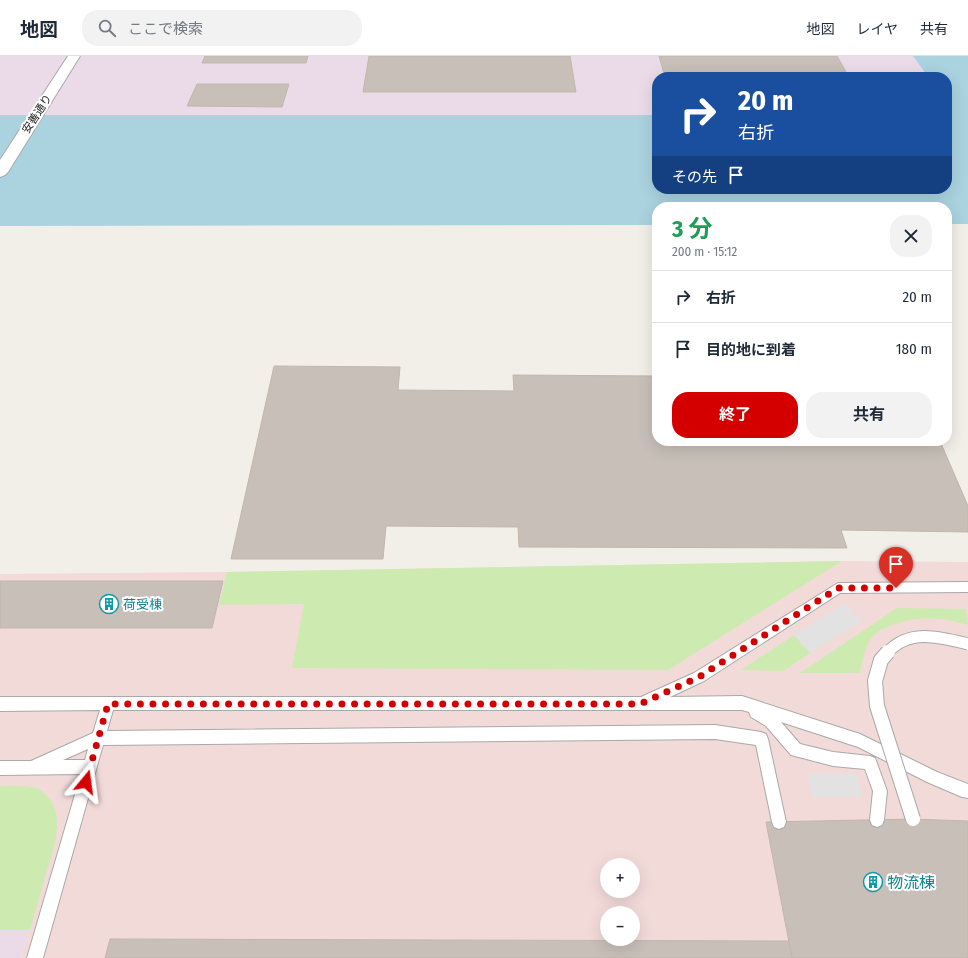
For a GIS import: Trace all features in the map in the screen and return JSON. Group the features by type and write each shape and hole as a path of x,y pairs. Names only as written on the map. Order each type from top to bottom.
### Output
{"street":[{"name":"安善通り","path":"0,172 74,56"}],"lane":[{"path":"640,704 699,677 838,588 968,587"},
{"path":"913,819 877,706 875,681 881,660 894,645 914,637 938,636 968,644"},
{"path":"742,703 771,722 796,750 833,759 870,763 880,791 878,820"},
{"path":"0,704 742,703 860,741 932,777 962,790 968,791"},
{"path":"35,958 108,704"},
{"path":"31,768 98,738 715,732 761,739 779,822"},
{"path":"0,768 90,767"}],"shaded area":[{"path":"0,56 913,56 924,72 652,72 652,115 0,115"},
{"path":"842,561 968,562 968,958 21,958 30,930 0,930 0,574 227,572"},
{"path":"845,603 861,621 810,653 794,635"},
{"path":"807,774 856,774 862,797 812,797"},
{"path":"0,930 30,930 21,958 0,958"}],"green space":[{"path":"842,561 668,670 292,668 304,604 219,605 227,572"},
{"path":"897,608 966,609 968,625 949,620 930,618 921,618 903,622 882,629 872,637 865,652 860,673 800,673"},
{"path":"794,635 810,653 783,671 741,670"},
{"path":"0,786 22,786 38,789 42,791 50,800 55,810 57,832 55,844 30,930 0,930"}],"water":[{"path":"913,56 968,56 968,224 952,224 952,202 652,202 652,225 0,226 0,115 652,115 652,194 952,194 952,72 924,72"}],"building":[{"path":"205,56 308,56 306,63 202,63"},
{"path":"369,56 570,56 576,92 363,92"},
{"path":"659,56 837,56 846,72 664,72"},
{"path":"197,84 289,84 282,107 187,106"},
{"path":"274,366 400,367 398,390 514,391 513,375 652,376 652,446 942,446 968,506 968,532 841,530 847,548 519,547 518,527 386,526 383,559 231,559"},
{"name":"荷受棟","path":"0,581 223,581 212,628 0,628"},
{"name":"物流棟","path":"913,819 968,821 968,958 792,958 766,822"},
{"path":"110,939 600,940 600,946 640,946 640,941 789,941 792,958 105,958"}],"place":[{"name":"荷受棟","path":"109,604"},
{"name":"物流棟","path":"873,882"}],"route":[{"path":"86,782 108,704 640,704 699,677 838,588 896,588"}]}
